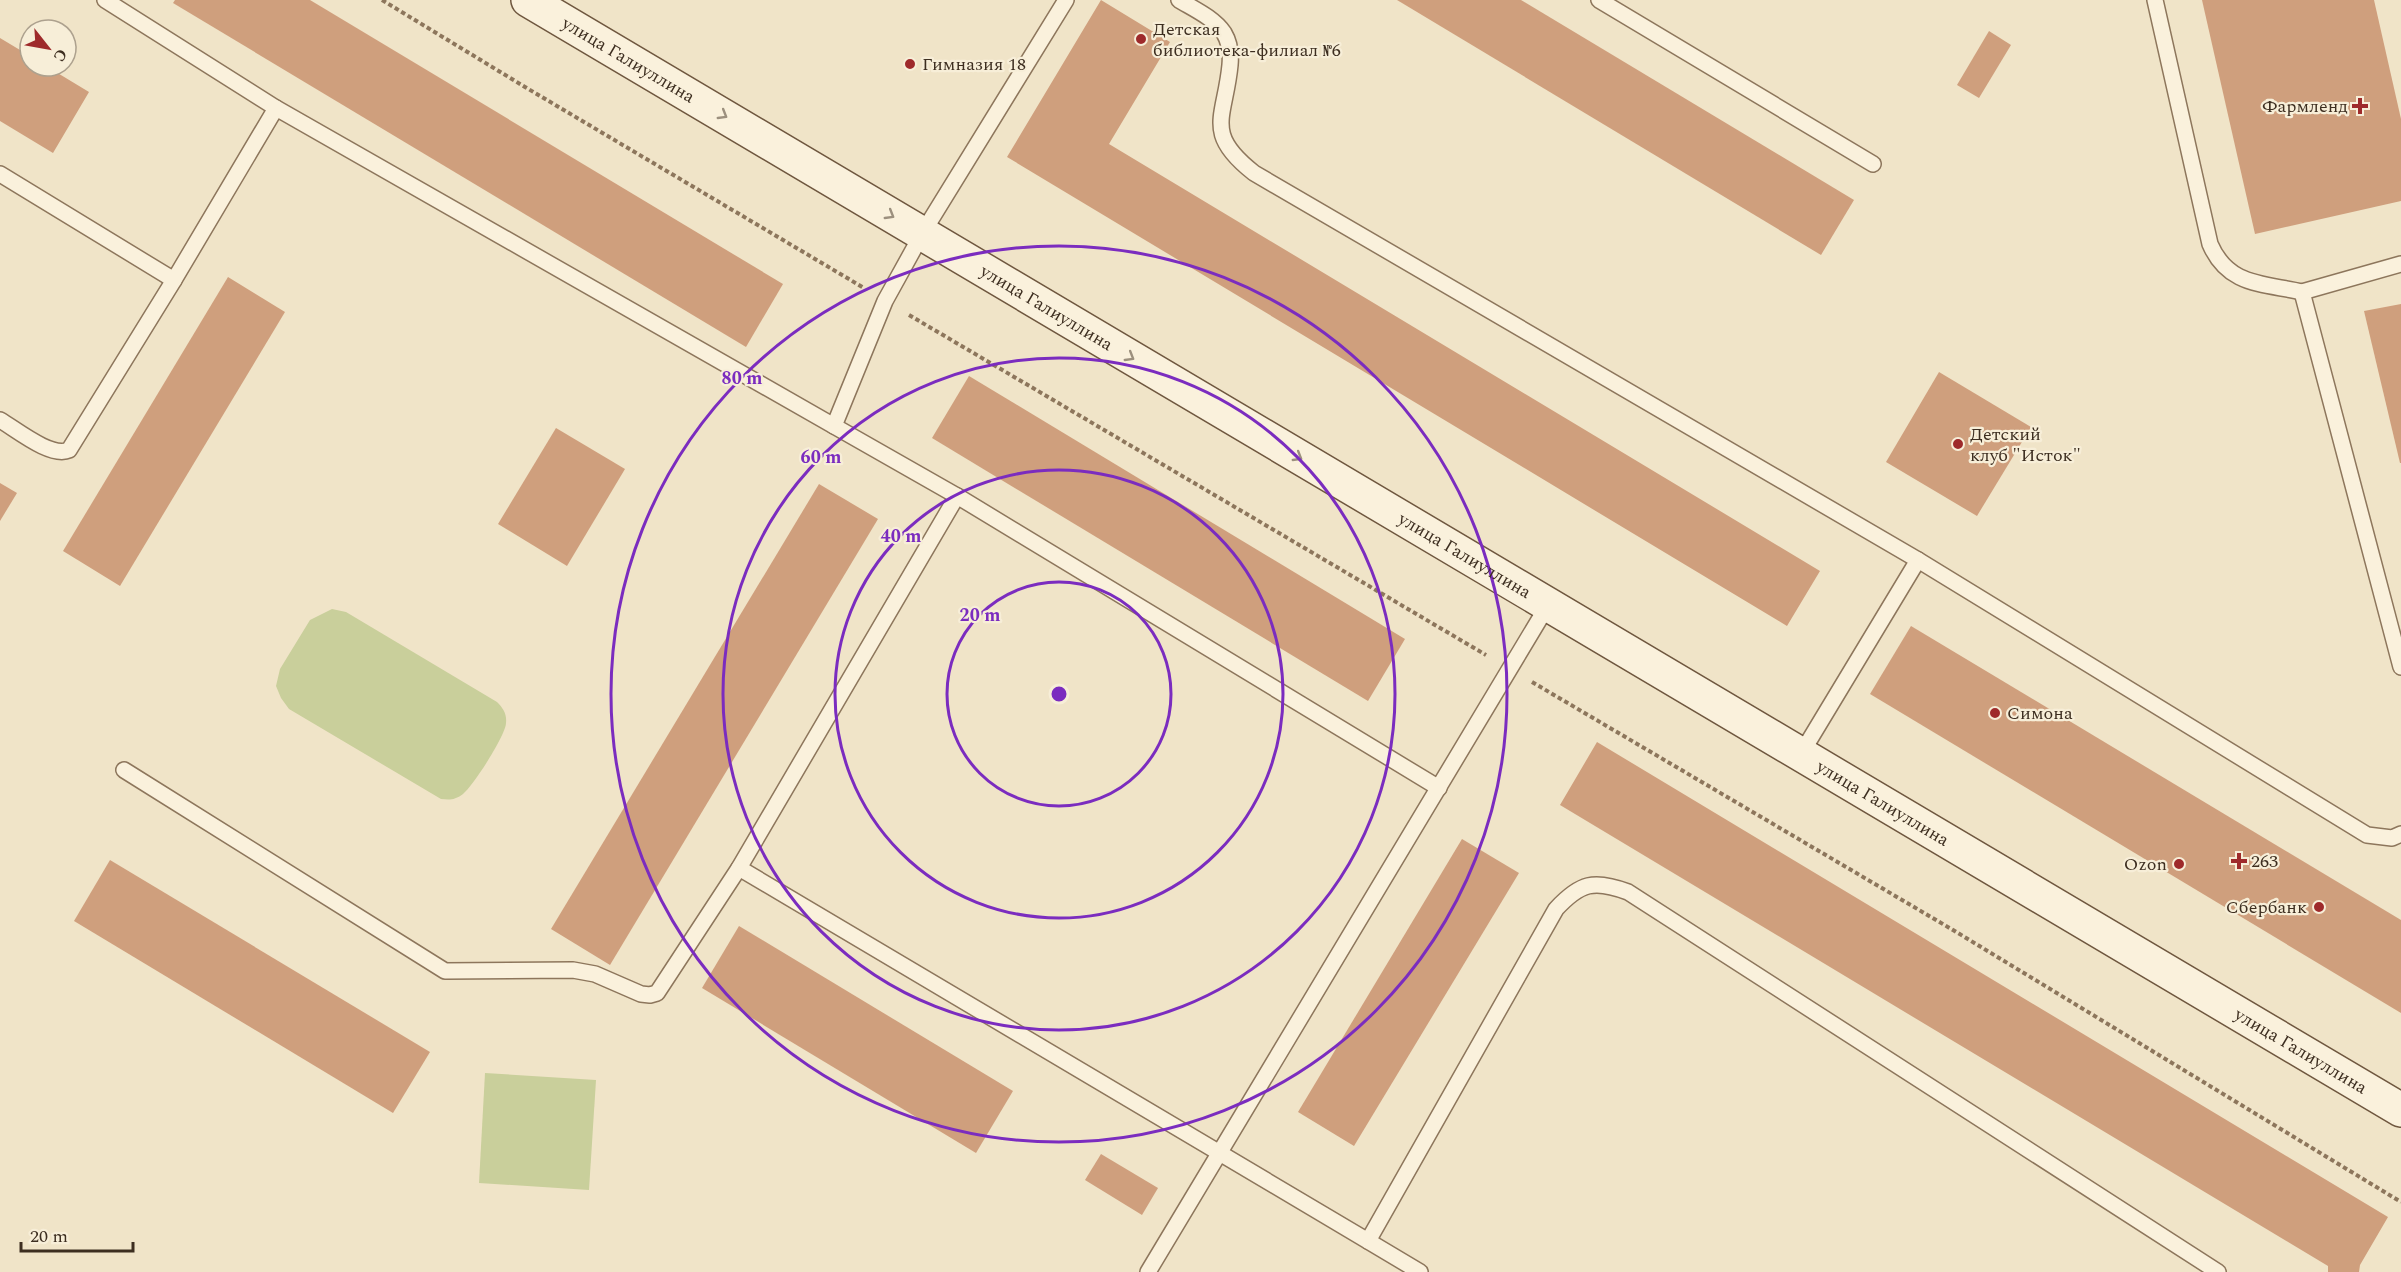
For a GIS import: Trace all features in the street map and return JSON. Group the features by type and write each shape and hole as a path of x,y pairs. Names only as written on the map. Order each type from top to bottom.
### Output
{"street":[{"name":"улица Галиуллина","path":"528,0 2401,1110"}],"lane":[{"path":"105,0 276,108 957,496 1438,788"},
{"path":"834,426 885,301 922,234 1066,0"},
{"path":"1179,0 1205,15 1224,33 1231,51 1220,120 1223,140 1237,159 1254,173 1918,560 2367,835 2392,838 2401,834"},
{"path":"1599,0 1873,164"},
{"path":"2155,0 2210,244 2216,258 2226,270 2239,278 2302,292 2401,264"},
{"path":"0,420 50,450 63,453 69,450 174,280 276,108"},
{"path":"0,174 174,280"},
{"path":"2302,292 2401,666"},
{"path":"124,770 445,971 573,970 595,974 641,994 657,993 739,868 957,496"},
{"path":"1801,754 1918,560"},
{"path":"1148,1272 1548,605"},
{"path":"739,868 1420,1272"},
{"path":"1368,1241 1556,909 1570,894 1588,885 1608,885 1628,892 2218,1272"}],"path":[{"path":"382,0 535,94 1953,930 2401,1202"}],"green space":[{"path":"332,609 346,612 497,702 504,711 506,723 501,738 474,781 463,794 452,799 441,799 289,709 281,698 276,686 280,669 310,620"},
{"path":"485,1073 596,1080 589,1190 479,1183"}],"building":[{"path":"175,0 310,0 783,284 746,347 173,3"},
{"path":"1101,0 1170,42 1109,144 1820,571 1787,626 1007,157"},
{"path":"1397,0 1521,0 1854,200 1821,255"},
{"path":"2202,0 2374,0 2401,119 2401,201 2255,234"},
{"path":"1989,31 2011,45 1979,98 1957,85"},
{"path":"0,38 18,49 18,78 66,78 89,92 53,153 0,121"},
{"path":"228,277 285,312 120,586 63,551"},
{"path":"2401,304 2401,463 2400,463 2364,311"},
{"name":"Детский клуб \"Исток\"","path":"1939,372 2031,427 1977,516 1886,462"},
{"path":"969,376 1405,639 1368,701 932,438"},
{"path":"556,428 625,469 567,566 498,524"},
{"path":"0,483 17,493 0,521"},
{"path":"819,484 878,519 610,965 551,929"},
{"path":"1911,626 2401,920 2401,1013 1870,694"},
{"path":"1597,742 2388,1217 2360,1265 2359,1272 2328,1272 2328,1266 1560,805"},
{"path":"1462,839 1519,873 1354,1146 1298,1112"},
{"path":"110,860 430,1052 393,1113 74,921"},
{"path":"739,926 1013,1091 976,1153 702,988"},
{"path":"1101,1154 1158,1188 1142,1215 1085,1180"}],"place":[{"name":"Детская библиотека-филиал №6","path":"1141,39"},
{"name":"Гимназия 18","path":"910,64"},
{"name":"Фармленд","path":"2360,106"},
{"name":"Детский клуб \"Исток\"","path":"1958,444"},
{"name":"Симона","path":"1995,713"},
{"name":"263","path":"2239,861"},
{"name":"Ozon","path":"2179,864"},
{"name":"Сбербанк","path":"2319,907"}]}
